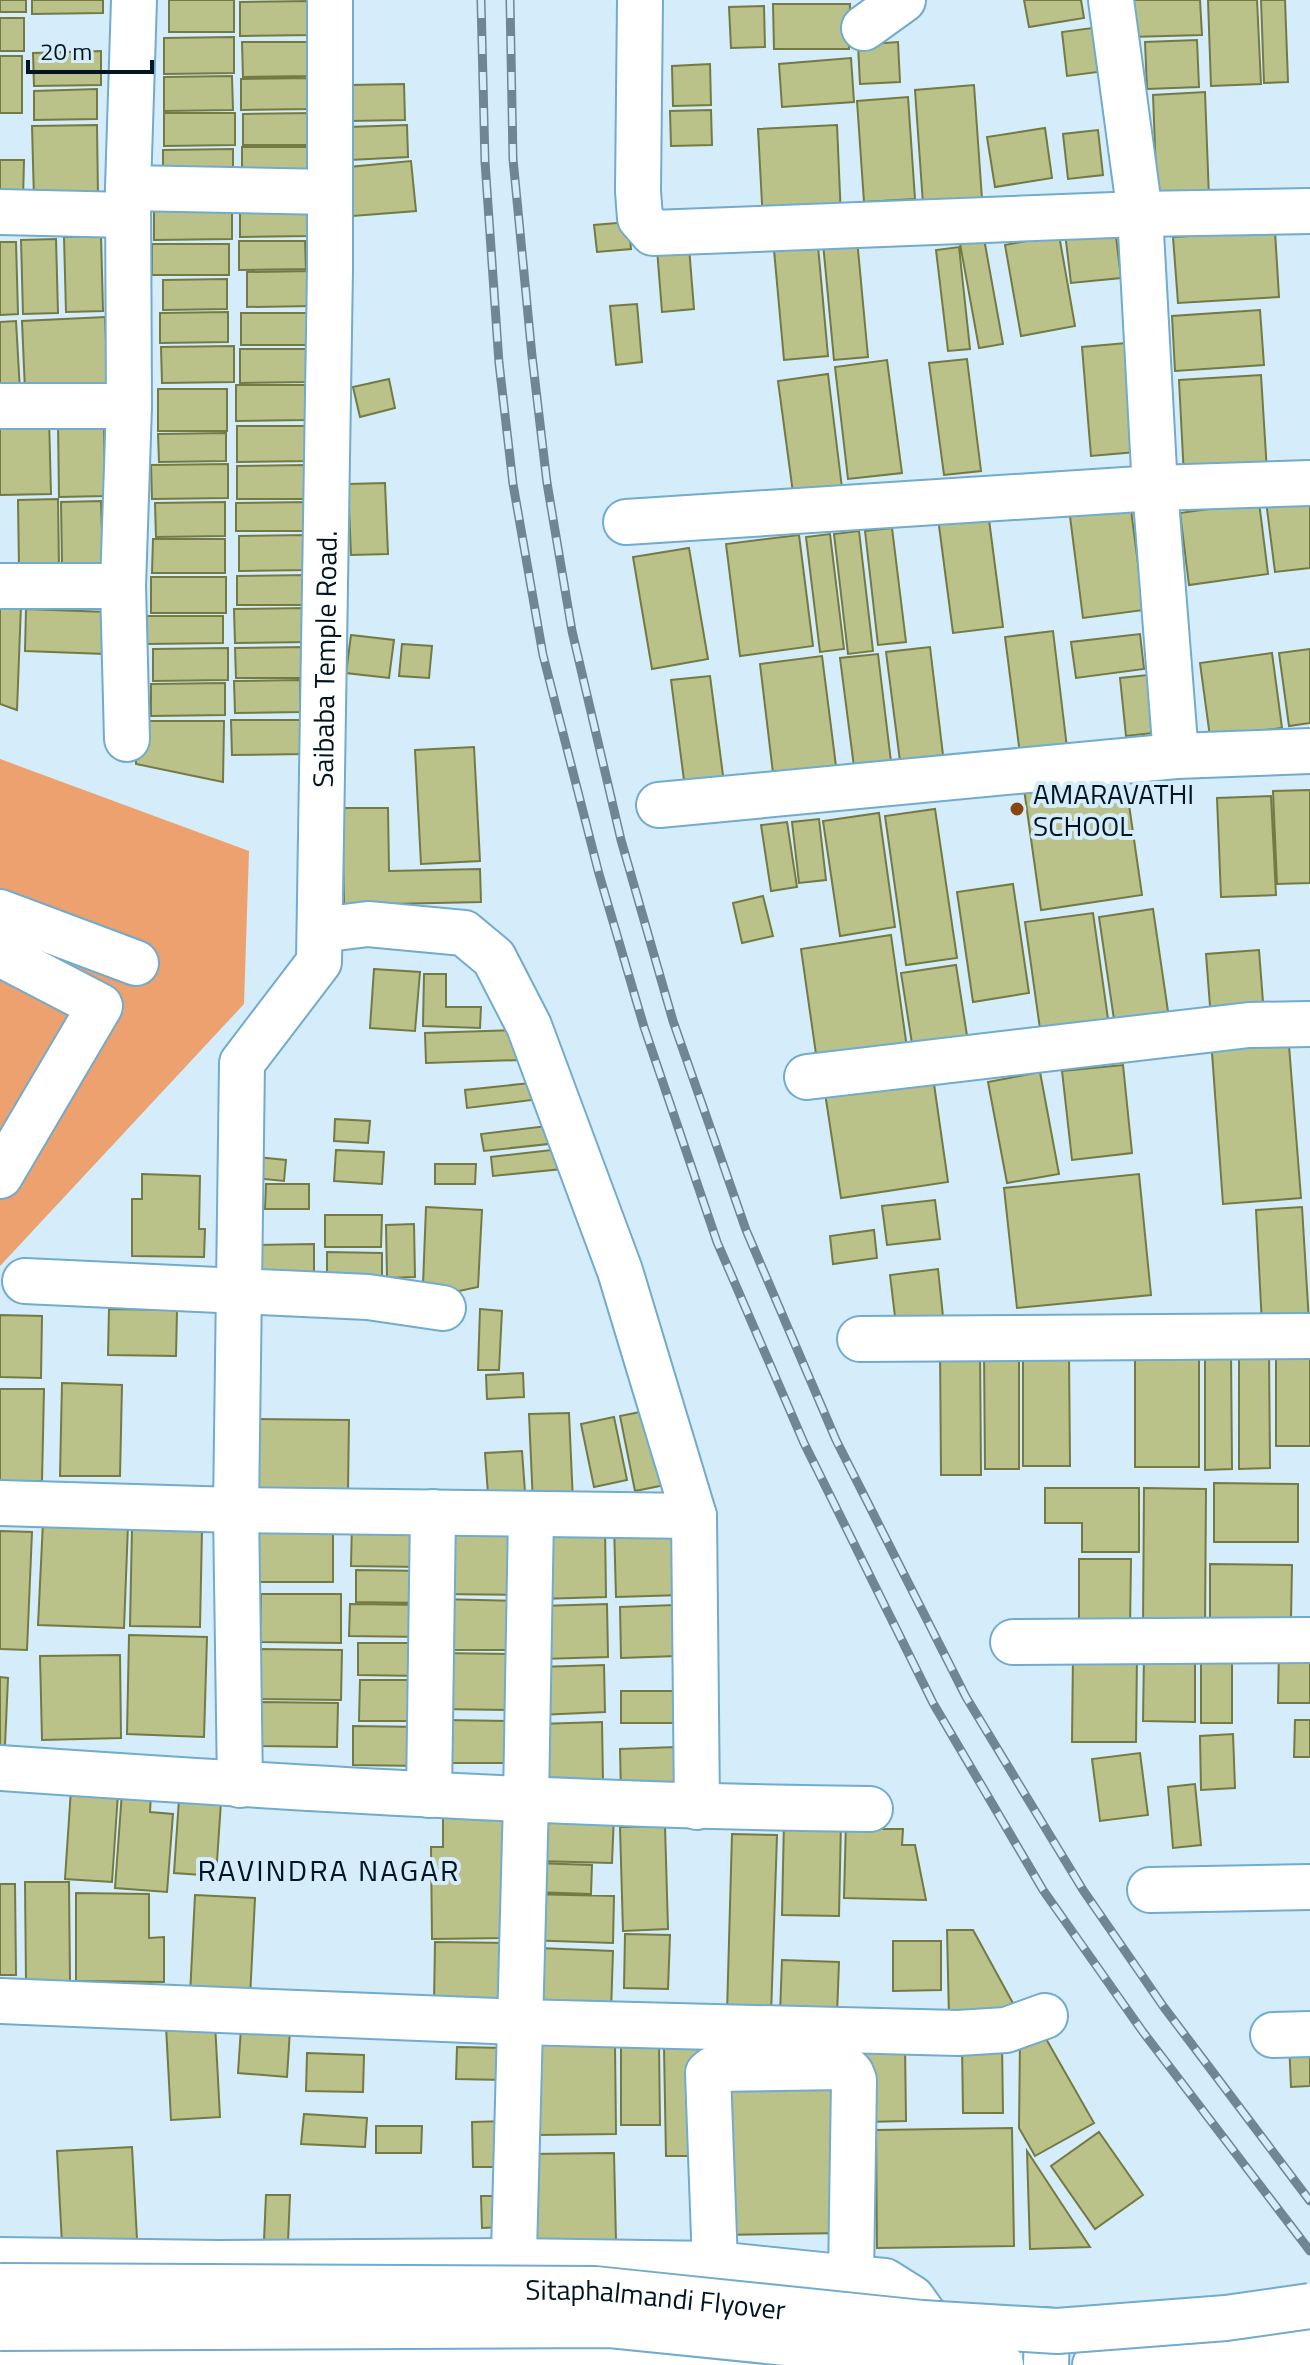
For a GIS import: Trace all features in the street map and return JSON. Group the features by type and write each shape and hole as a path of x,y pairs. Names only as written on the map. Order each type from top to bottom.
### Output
{"street":[{"path":"127,739 123,586 129,406 128,202 134,0"},
{"name":"Saibaba Temple Road.","path":"240,1785 236,1510 242,1063 319,962 330,0"},
{"path":"640,0 638,191 640,218 653,233 1140,214 1310,211"},
{"path":"864,28 903,0"},
{"path":"1111,0 1140,214 1155,488 1176,756"},
{"path":"0,212 330,192"},
{"path":"0,406 129,406"},
{"path":"626,522 1155,488 1310,483"},
{"path":"0,586 123,586"},
{"path":"659,805 1176,756 1310,751"},
{"path":"0,912 136,963"},
{"path":"320,930 368,924 464,933 494,958 529,1026 620,1271 694,1516 697,1807"},
{"path":"0,954 100,1006 0,1176"},
{"path":"807,1077 1249,1025 1310,1024"},
{"path":"25,1281 368,1297 443,1308"},
{"path":"860,1339 1310,1336"},
{"path":"0,1503 236,1510 694,1516"},
{"path":"429,1795 433,1512"},
{"path":"511,2362 531,1515"},
{"path":"1013,1642 1310,1640"},
{"path":"0,1768 526,1800 697,1807 870,1809"},
{"path":"1150,1890 1310,1887"},
{"path":"0,2001 519,2022 958,2033 1006,2030 1045,2016"},
{"path":"715,2264 708,2073 713,2069 845,2067 854,2080 851,2278"},
{"path":"0,2260 715,2264 885,2281 912,2298 935,2330 939,2345 936,2365"},
{"name":"Sitaphalmandi Flyover","path":"0,2286 595,2289 922,2323 1046,2348 1310,2306"},
{"name":"Sitaphalmandi Flyover","path":"0,2328 610,2325 1001,2365"},
{"path":"1095,2365 1310,2345"},
{"path":"0,2355 511,2362 683,2357 762,2365"}],"shaded area":[{"path":"0,759 249,851 244,1004 0,1266"}],"building":[{"path":"0,0 26,0 26,12 0,12"},
{"path":"32,0 103,0 103,13 32,14"},
{"path":"169,0 234,0 234,32 169,32"},
{"path":"1024,0 1081,0 1084,18 1029,27"},
{"path":"1129,0 1200,0 1202,35 1130,37"},
{"path":"1208,0 1257,0 1261,84 1211,86"},
{"path":"1261,0 1285,0 1288,82 1264,83"},
{"path":"313,1 313,35 240,36 240,2"},
{"path":"773,4 850,4 849,49 774,49"},
{"path":"764,6 765,47 731,48 729,7"},
{"path":"0,18 24,18 24,51 0,51"},
{"path":"1092,28 1098,72 1067,76 1062,32"},
{"path":"234,37 234,73 164,74 164,38"},
{"path":"1197,40 1199,87 1147,89 1145,42"},
{"path":"242,42 313,42 313,76 243,77"},
{"path":"898,42 900,82 860,84 858,45"},
{"path":"101,51 101,85 34,86 33,53"},
{"path":"0,56 22,56 22,113 0,113"},
{"path":"851,58 854,102 782,107 779,64"},
{"path":"710,64 711,105 673,106 672,66"},
{"path":"232,76 233,110 164,111 164,77"},
{"path":"312,78 312,109 241,110 241,79"},
{"path":"404,84 405,120 350,121 350,85"},
{"path":"974,85 982,199 923,204 915,90"},
{"path":"97,89 97,119 34,120 34,91"},
{"path":"1205,92 1209,198 1157,200 1153,95"},
{"path":"908,97 915,199 864,202 857,101"},
{"path":"711,110 712,145 671,146 670,111"},
{"path":"164,113 235,113 235,145 164,146"},
{"path":"315,113 315,145 243,145 243,114"},
{"path":"97,125 98,198 34,199 32,126"},
{"path":"407,125 408,157 350,160 348,127"},
{"path":"837,125 841,218 763,222 758,129"},
{"path":"1045,128 1052,178 995,187 987,137"},
{"path":"1098,130 1103,175 1068,179 1063,134"},
{"path":"242,147 310,147 310,183 242,183"},
{"path":"233,149 233,180 163,181 163,150"},
{"path":"0,160 24,160 23,199 0,199"},
{"path":"411,161 416,211 353,216 349,167"},
{"path":"232,197 232,239 154,240 154,198"},
{"path":"307,197 308,236 240,237 240,198"},
{"path":"628,222 631,249 597,252 594,225"},
{"path":"1115,228 1121,278 1071,283 1065,233"},
{"path":"1275,231 1279,297 1178,303 1173,237"},
{"path":"983,233 1003,344 979,348 959,238"},
{"path":"1059,235 1075,326 1021,336 1005,245"},
{"path":"101,236 103,311 66,312 64,237"},
{"path":"56,239 58,313 23,314 21,240"},
{"path":"857,239 868,357 834,360 823,243"},
{"path":"239,241 305,241 306,269 239,270"},
{"path":"0,242 16,242 18,314 0,315"},
{"path":"152,244 229,244 229,275 152,275"},
{"path":"818,246 828,356 784,360 774,250"},
{"path":"689,247 694,309 662,312 657,249"},
{"path":"959,247 970,349 948,351 936,250"},
{"path":"314,271 313,306 247,307 247,272"},
{"path":"227,279 227,309 163,310 163,280"},
{"path":"637,304 642,362 616,365 610,306"},
{"path":"1260,310 1264,365 1175,371 1172,316"},
{"path":"228,312 228,342 160,343 160,313"},
{"path":"241,313 310,313 310,345 241,345"},
{"path":"105,317 108,388 25,391 22,321"},
{"path":"16,321 20,391 0,392 0,322"},
{"path":"1126,343 1136,452 1091,456 1082,347"},
{"path":"234,346 234,382 162,383 161,347"},
{"path":"240,349 309,349 309,382 240,383"},
{"path":"967,359 981,471 944,475 929,363"},
{"path":"887,360 902,473 848,479 835,367"},
{"path":"828,374 842,488 793,493 778,381"},
{"path":"1261,375 1267,472 1184,477 1179,380"},
{"path":"389,379 395,408 360,417 353,387"},
{"path":"236,385 305,385 305,420 236,421"},
{"path":"158,389 227,389 227,431 158,431"},
{"path":"49,418 51,494 0,495 0,419"},
{"path":"104,420 105,496 59,497 58,422"},
{"path":"237,426 308,426 308,461 237,462"},
{"path":"226,433 226,461 159,462 158,434"},
{"path":"228,464 228,498 152,499 151,465"},
{"path":"308,465 308,499 237,499 237,466"},
{"path":"385,483 388,554 351,555 348,484"},
{"path":"1310,496 1310,568 1275,572 1266,501"},
{"path":"58,499 59,568 19,569 18,500"},
{"path":"101,501 103,563 62,564 61,502"},
{"path":"225,502 225,536 156,537 155,503"},
{"path":"310,502 310,531 236,531 236,503"},
{"path":"1130,502 1144,610 1083,618 1069,509"},
{"path":"1259,502 1268,574 1189,585 1180,513"},
{"path":"988,512 1003,627 953,633 938,518"},
{"path":"892,528 906,642 878,645 865,531"},
{"path":"859,531 873,651 848,654 834,534"},
{"path":"830,534 844,649 820,652 806,537"},
{"path":"310,535 310,570 239,571 239,536"},
{"path":"799,535 813,646 740,656 726,544"},
{"path":"153,539 225,539 225,573 152,573"},
{"path":"689,548 708,659 652,669 633,557"},
{"path":"311,575 311,605 237,605 237,576"},
{"path":"151,577 226,577 226,613 151,613"},
{"path":"0,604 21,605 17,710 0,704"},
{"path":"307,608 308,642 235,643 234,609"},
{"path":"26,609 107,612 105,654 25,651"},
{"path":"147,616 223,616 223,643 147,644"},
{"path":"1053,631 1067,748 1020,754 1005,637"},
{"path":"1140,634 1144,669 1076,678 1071,642"},
{"path":"351,635 394,640 389,678 346,673"},
{"path":"402,644 432,646 429,678 399,676"},
{"path":"306,647 306,678 236,678 235,648"},
{"path":"930,647 943,755 900,761 886,652"},
{"path":"228,648 228,680 153,681 153,649"},
{"path":"1310,649 1310,723 1289,726 1279,653"},
{"path":"1272,653 1282,728 1210,737 1200,663"},
{"path":"878,654 891,762 854,767 840,658"},
{"path":"822,656 836,766 773,773 760,664"},
{"path":"1148,675 1153,733 1126,736 1120,678"},
{"path":"710,676 724,783 685,788 671,680"},
{"path":"300,680 300,712 235,713 234,681"},
{"path":"225,683 225,715 151,716 151,684"},
{"path":"231,720 304,720 305,754 232,755"},
{"path":"136,721 224,721 223,782 136,764"},
{"path":"474,747 480,861 421,864 415,750"},
{"path":"1076,782 1078,791 1126,784 1142,895 1041,910 1024,789"},
{"path":"1310,790 1310,883 1277,884 1273,791"},
{"path":"1271,796 1276,895 1221,897 1217,798"},
{"path":"342,808 388,808 389,871 480,869 481,902 344,905"},
{"path":"935,809 957,958 906,965 885,816"},
{"path":"879,813 895,927 840,936 823,821"},
{"path":"819,819 826,880 799,883 792,822"},
{"path":"787,822 797,887 771,891 761,825"},
{"path":"1013,884 1029,993 973,1002 957,892"},
{"path":"763,896 773,936 742,943 733,903"},
{"path":"1153,909 1170,1025 1116,1033 1099,917"},
{"path":"1093,913 1110,1033 1042,1043 1025,922"},
{"path":"891,935 907,1048 817,1061 801,949"},
{"path":"1259,950 1264,1015 1211,1019 1206,954"},
{"path":"956,965 968,1042 913,1050 901,973"},
{"path":"374,969 420,972 415,1031 370,1028"},
{"path":"424,974 446,974 446,1007 481,1007 480,1028 423,1026"},
{"path":"519,1030 520,1060 426,1063 425,1033"},
{"path":"1288,1033 1301,1198 1223,1204 1211,1039"},
{"path":"1123,1065 1132,1153 1072,1160 1062,1071"},
{"path":"1040,1072 1059,1174 1007,1183 988,1082"},
{"path":"933,1077 948,1182 841,1198 825,1093"},
{"path":"530,1083 532,1100 467,1108 465,1090"},
{"path":"335,1119 370,1121 368,1143 334,1141"},
{"path":"555,1125 557,1143 484,1151 481,1134"},
{"path":"560,1149 562,1169 493,1176 491,1157"},
{"path":"336,1150 384,1152 382,1184 334,1181"},
{"path":"246,1156 286,1160 284,1181 244,1177"},
{"path":"435,1164 476,1164 475,1184 435,1184"},
{"path":"142,1174 200,1176 199,1229 205,1229 204,1257 132,1256 132,1199 142,1199"},
{"path":"1139,1174 1151,1295 1017,1308 1004,1188"},
{"path":"266,1184 309,1184 309,1209 265,1209"},
{"path":"935,1200 940,1239 887,1245 882,1206"},
{"path":"426,1207 482,1210 478,1287 459,1291 423,1285"},
{"path":"1302,1207 1309,1322 1262,1325 1256,1210"},
{"path":"325,1215 382,1215 381,1247 325,1247"},
{"path":"414,1224 415,1277 387,1278 386,1225"},
{"path":"874,1230 877,1258 833,1264 830,1236"},
{"path":"314,1244 314,1280 252,1280 252,1245"},
{"path":"327,1252 382,1253 382,1279 327,1279"},
{"path":"938,1269 944,1326 897,1333 890,1275"},
{"path":"109,1309 177,1310 176,1356 108,1355"},
{"path":"480,1309 502,1311 499,1370 478,1370"},
{"path":"0,1315 42,1316 41,1378 0,1377"},
{"path":"1276,1345 1310,1345 1310,1446 1276,1446"},
{"path":"940,1346 980,1346 981,1475 941,1475"},
{"path":"1199,1346 1199,1467 1135,1467 1135,1347"},
{"path":"984,1350 1019,1350 1019,1469 985,1469"},
{"path":"1239,1350 1269,1350 1270,1468 1239,1469"},
{"path":"1069,1352 1070,1466 1023,1466 1023,1353"},
{"path":"1205,1352 1231,1352 1232,1469 1205,1470"},
{"path":"523,1373 524,1397 487,1399 486,1375"},
{"path":"62,1383 122,1385 120,1476 60,1476"},
{"path":"0,1389 44,1389 42,1481 0,1481"},
{"path":"650,1410 665,1485 635,1491 620,1416"},
{"path":"569,1413 573,1502 533,1504 529,1414"},
{"path":"614,1417 627,1480 594,1487 581,1424"},
{"path":"250,1419 349,1420 348,1491 249,1491"},
{"path":"522,1451 525,1492 488,1494 485,1453"},
{"path":"1214,1483 1298,1484 1298,1542 1214,1542"},
{"path":"1045,1488 1139,1488 1139,1552 1082,1552 1082,1523 1045,1523"},
{"path":"1144,1488 1206,1489 1205,1628 1143,1628"},
{"path":"352,1521 423,1522 422,1567 351,1566"},
{"path":"43,1522 128,1525 124,1628 38,1625"},
{"path":"679,1524 682,1595 616,1597 614,1525"},
{"path":"605,1525 606,1597 539,1599 537,1528"},
{"path":"439,1527 523,1528 522,1595 438,1594"},
{"path":"132,1528 202,1529 200,1627 130,1626"},
{"path":"253,1528 333,1529 333,1582 252,1582"},
{"path":"0,1531 32,1532 27,1650 0,1649"},
{"path":"1079,1559 1131,1559 1130,1629 1079,1629"},
{"path":"1210,1564 1292,1565 1291,1620 1210,1620"},
{"path":"356,1570 426,1571 425,1603 356,1602"},
{"path":"261,1594 341,1594 341,1643 260,1642"},
{"path":"438,1599 521,1601 521,1650 438,1650"},
{"path":"350,1604 424,1605 424,1637 349,1636"},
{"path":"607,1604 608,1657 542,1659 541,1606"},
{"path":"675,1605 677,1656 621,1658 620,1607"},
{"path":"129,1635 207,1637 204,1737 127,1734"},
{"path":"358,1643 421,1643 421,1676 358,1675"},
{"path":"1279,1647 1310,1647 1310,1703 1278,1703"},
{"path":"258,1649 342,1650 341,1700 257,1699"},
{"path":"437,1653 517,1654 517,1710 436,1709"},
{"path":"1073,1654 1137,1654 1136,1742 1072,1742"},
{"path":"120,1655 121,1738 42,1740 40,1656"},
{"path":"1144,1655 1195,1656 1195,1722 1143,1721"},
{"path":"1232,1659 1232,1723 1201,1723 1201,1660"},
{"path":"604,1665 605,1712 539,1715 538,1667"},
{"path":"0,1677 8,1678 5,1746 0,1746"},
{"path":"360,1680 423,1680 422,1721 359,1721"},
{"path":"621,1691 675,1691 675,1723 621,1723"},
{"path":"260,1702 338,1703 337,1747 259,1746"},
{"path":"443,1720 517,1721 516,1763 442,1763"},
{"path":"1295,1720 1310,1720 1310,1757 1294,1757"},
{"path":"602,1722 603,1783 541,1785 538,1724"},
{"path":"353,1726 422,1727 422,1766 353,1765"},
{"path":"1233,1734 1235,1788 1201,1790 1200,1736"},
{"path":"676,1747 677,1792 621,1793 620,1749"},
{"path":"1140,1753 1148,1815 1100,1821 1092,1759"},
{"path":"1195,1784 1201,1845 1173,1848 1168,1787"},
{"path":"71,1789 118,1793 112,1882 65,1879"},
{"path":"122,1792 151,1794 150,1812 173,1814 167,1892 115,1888"},
{"path":"179,1799 221,1802 216,1876 174,1873"},
{"path":"539,1813 614,1815 612,1863 537,1861"},
{"path":"443,1815 503,1815 504,1938 432,1939 431,1847 443,1847"},
{"path":"784,1820 841,1821 839,1916 782,1915"},
{"path":"846,1821 882,1822 882,1829 903,1829 902,1845 915,1845 926,1900 844,1898"},
{"path":"665,1826 668,1929 623,1931 620,1827"},
{"path":"732,1834 777,1835 771,2015 727,2013"},
{"path":"534,1863 592,1865 591,1894 533,1892"},
{"path":"25,1882 69,1882 70,1983 26,1982"},
{"path":"0,1884 15,1884 16,1975 0,1975"},
{"path":"76,1893 149,1894 149,1938 164,1937 164,1982 76,1981"},
{"path":"526,1894 614,1896 613,1943 524,1940"},
{"path":"195,1895 255,1898 250,1998 190,1995"},
{"path":"947,1930 973,1930 1020,2016 949,2017"},
{"path":"625,1934 670,1935 668,1989 624,1988"},
{"path":"893,1941 941,1941 941,1990 893,1991"},
{"path":"435,1942 509,1943 508,2005 434,2003"},
{"path":"538,1948 613,1951 611,2012 536,2009"},
{"path":"782,1960 839,1962 837,2015 780,2013"},
{"path":"215,2023 220,2117 171,2120 166,2026"},
{"path":"241,2028 290,2030 287,2077 238,2073"},
{"path":"1041,2030 1094,2123 1035,2156 1019,2128 1020,2041"},
{"path":"1289,2041 1310,2041 1310,2086 1291,2087"},
{"path":"1002,2042 1003,2113 963,2113 962,2043"},
{"path":"659,2043 660,2125 621,2125 621,2044"},
{"path":"865,2043 905,2043 906,2121 866,2122"},
{"path":"615,2044 616,2134 539,2135 538,2045"},
{"path":"457,2047 505,2048 505,2080 456,2079"},
{"path":"699,2047 701,2156 666,2156 664,2048"},
{"path":"307,2053 364,2055 363,2092 306,2091"},
{"path":"843,2078 845,2233 719,2235 717,2080"},
{"path":"304,2114 367,2118 365,2147 301,2144"},
{"path":"507,2121 506,2167 473,2167 472,2122"},
{"path":"376,2126 422,2126 421,2153 376,2153"},
{"path":"1012,2128 1014,2246 877,2248 876,2130"},
{"path":"1099,2132 1143,2195 1095,2229 1051,2166"},
{"path":"132,2147 137,2239 62,2244 57,2151"},
{"path":"1027,2151 1090,2247 1030,2249"},
{"path":"614,2153 616,2242 531,2243 530,2154"},
{"path":"266,2195 290,2195 288,2242 264,2241"},
{"path":"481,2196 506,2196 506,2227 482,2228"}],"railway":[{"path":"481,0 485,162 499,363 513,484 543,655 599,874 644,1027 717,1242 804,1443 933,1703 1043,1890 1143,2032 1310,2251"},
{"path":"510,0 513,159 532,356 547,483 572,631 621,840 673,1021 746,1230 836,1440 966,1697 1083,1890 1163,2006 1310,2201"}],"place":[{"name":"AMARAVATHI SCHOOL","path":"1017,809"}],"district":[{"name":"RAVINDRA NAGAR","path":"329,1870"}]}
